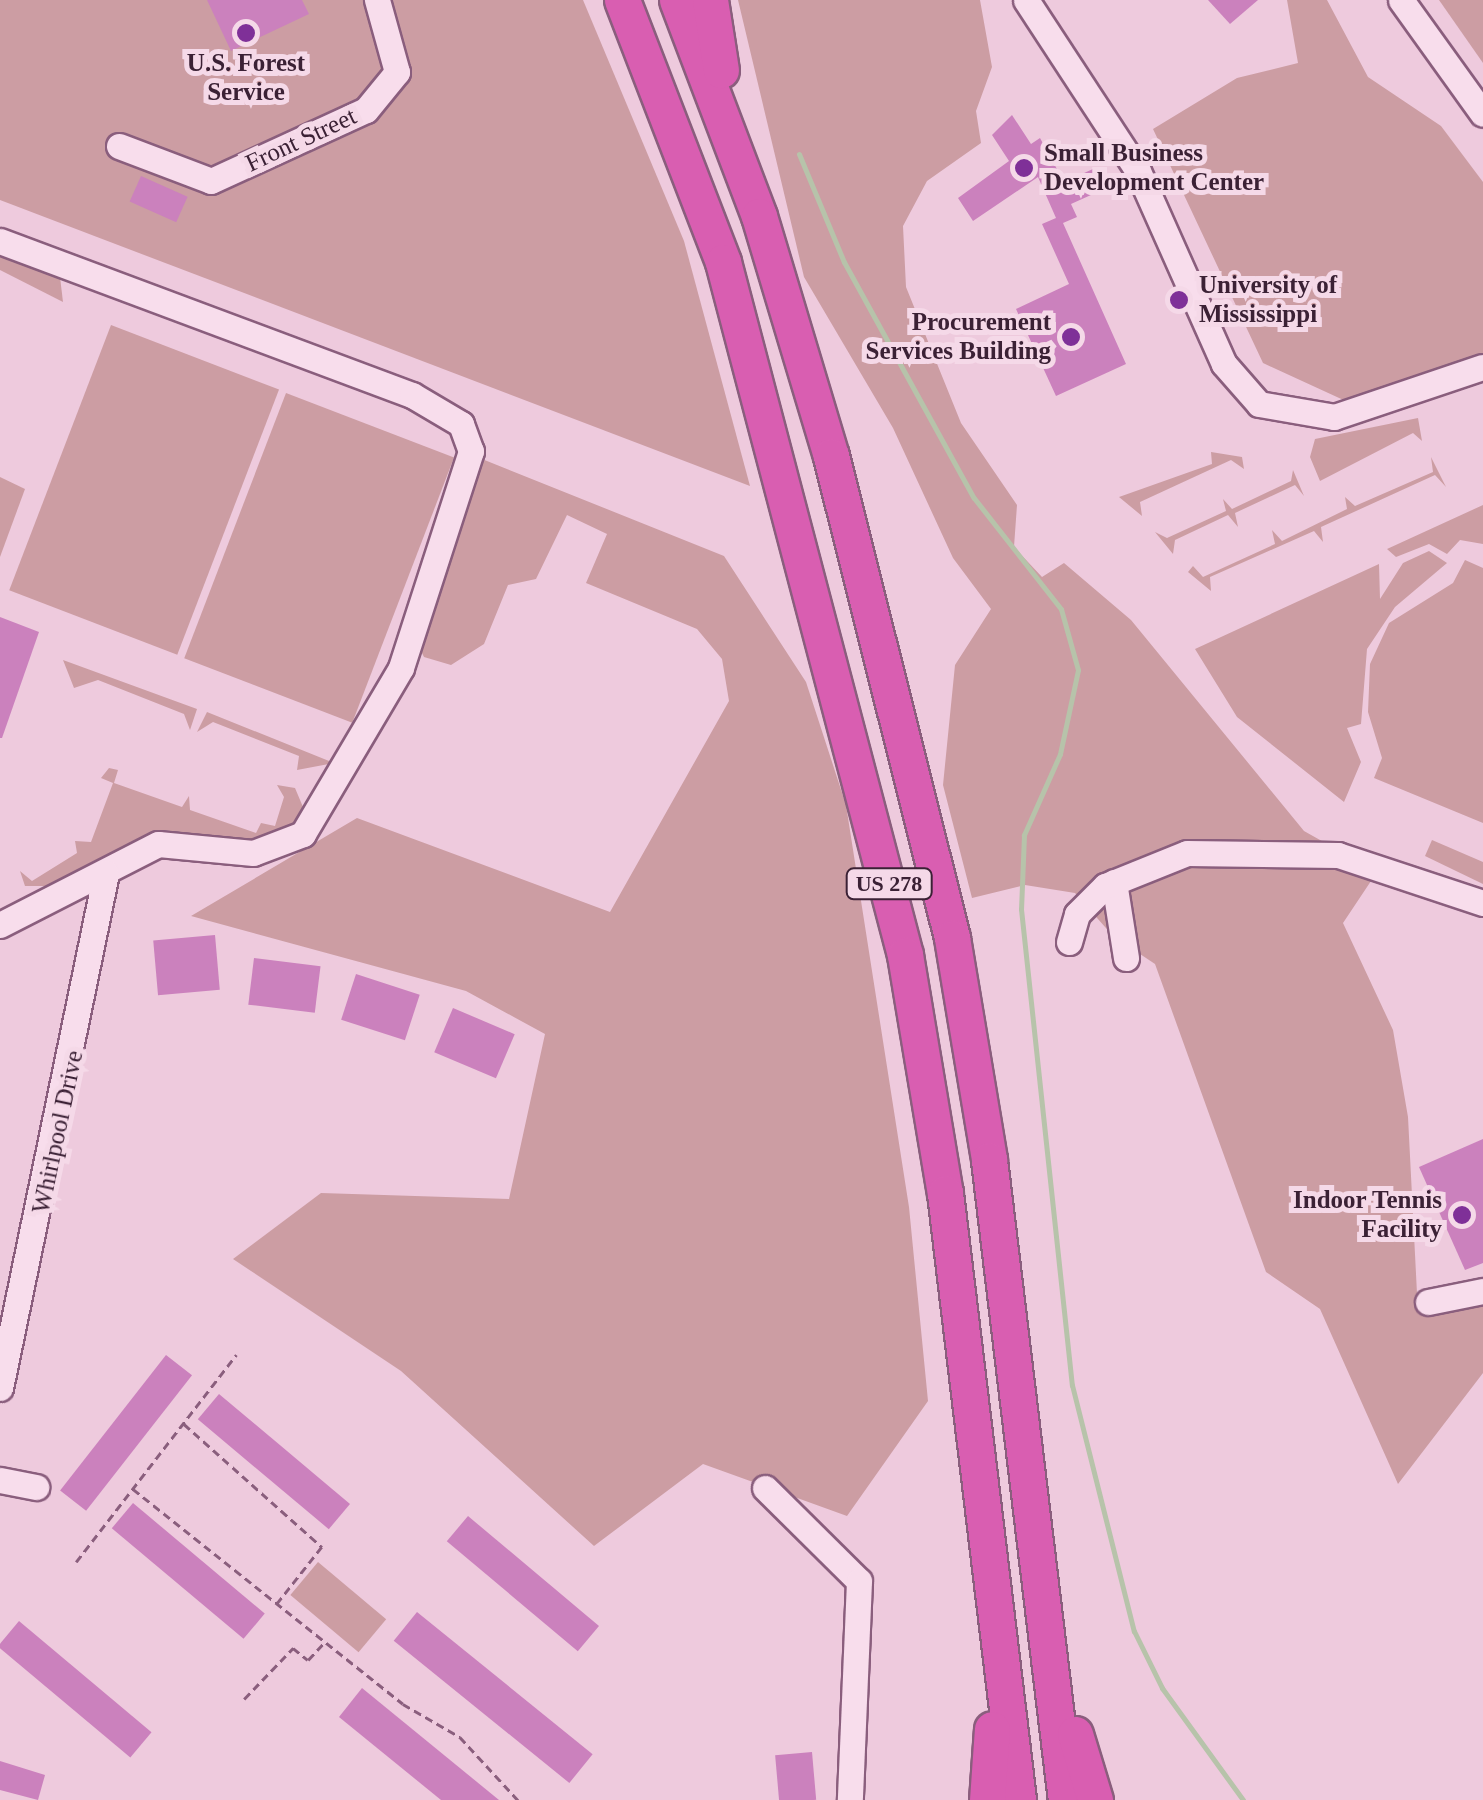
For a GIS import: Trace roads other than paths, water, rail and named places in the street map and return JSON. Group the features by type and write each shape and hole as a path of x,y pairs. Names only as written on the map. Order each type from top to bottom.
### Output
{"highway":[{"path":"604,0 681,141"},
{"name":"US 278","path":"622,0 681,141 773,430 905,955 1018,1800"},
{"name":"US 278","path":"677,0 759,216 831,456 952,938 1066,1800"},
{"path":"710,0 759,216"},
{"path":"987,1800 993,1598"},
{"path":"1045,1622 1095,1800"}],"street":[{"name":"Front Street","path":"119,146 211,181 366,110 397,72 378,0"},
{"path":"1026,0 1138,170 1224,364 1259,404 1334,418 1483,367"},
{"path":"1402,0 1483,114"},
{"path":"0,240 412,395 461,424 471,452 402,668 302,834 253,854 158,844 0,926"},
{"path":"1069,942 1078,914 1114,882 1156,860 1220,852 1338,856 1483,904"},
{"name":"Whirlpool Drive","path":"0,1384 106,873"},
{"path":"1114,882 1126,958"},
{"path":"1428,1302 1483,1290"},
{"path":"0,1480 36,1487"},
{"path":"765,1488 860,1581 850,1800"}],"waterway":[{"path":"799,154 844,262 974,498 1061,609 1078,670 1060,754 1024,835 1021,909 1072,1385 1134,1631 1162,1688 1243,1800"}],"place":[{"name":"U.S. Forest Service","path":"246,33"},
{"name":"Small Business Development Center","path":"1024,168"},
{"name":"University of Mississippi","path":"1179,300"},
{"name":"Procurement Services Building","path":"1071,337"},
{"name":"Indoor Tennis Facility","path":"1462,1215"}]}
